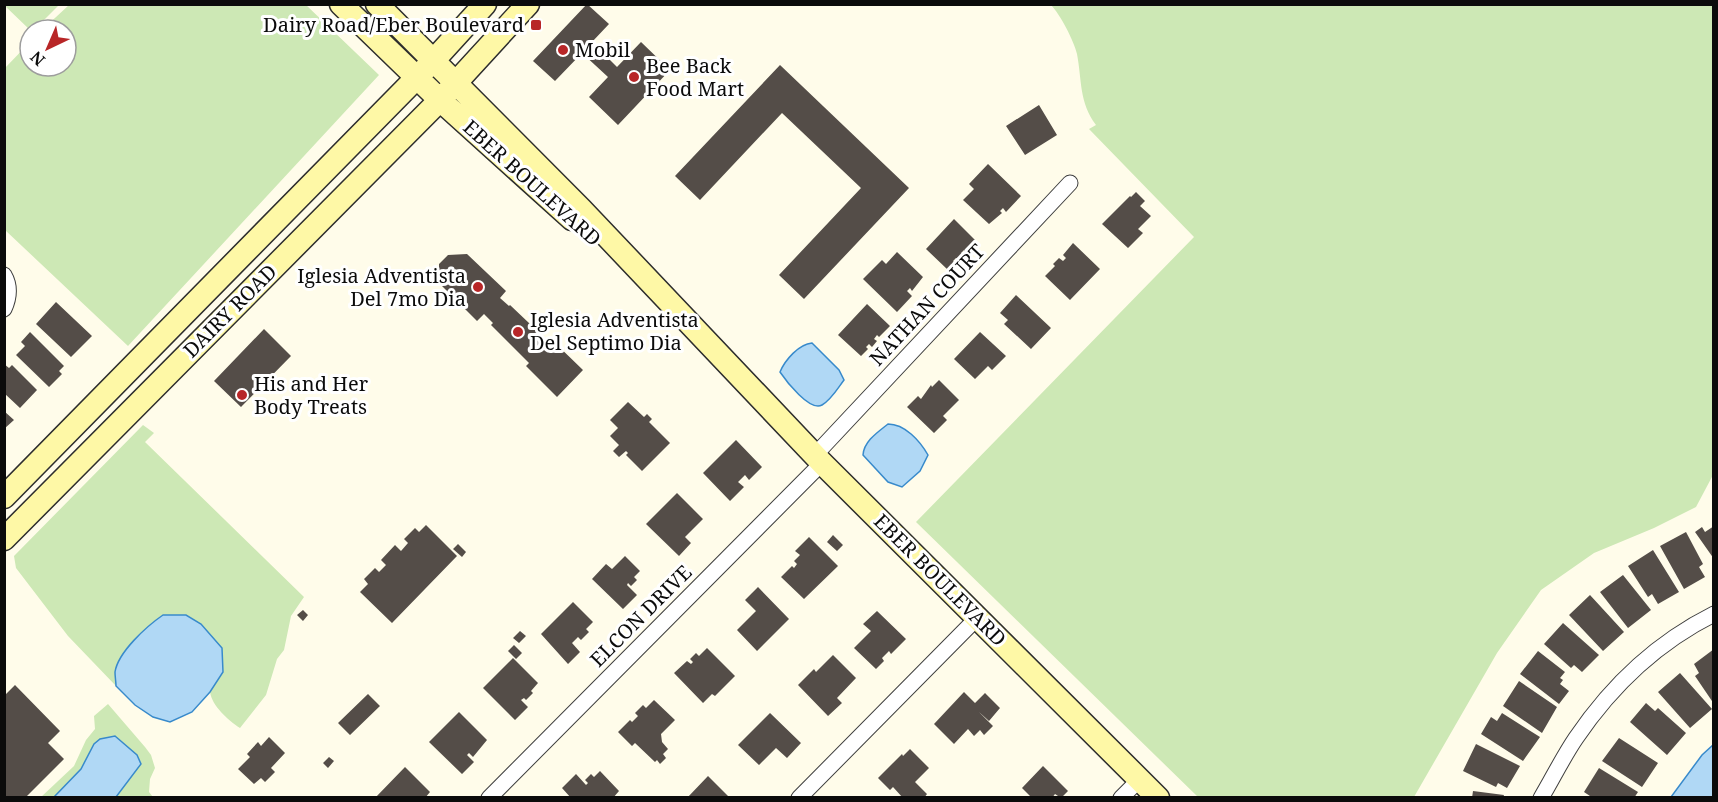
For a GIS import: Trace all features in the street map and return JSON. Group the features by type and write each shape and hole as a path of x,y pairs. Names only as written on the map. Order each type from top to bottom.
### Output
{"street":[{"name":"EBER BOULEVARD","path":"341,4 440,100 579,225 724,361"},
{"name":"EBER BOULEVARD","path":"377,4 582,210 819,459 1158,798"},
{"name":"DAIRY ROAD","path":"4,496 434,60 485,4"},
{"name":"DAIRY ROAD","path":"4,539 440,100 528,4"},
{"name":"NATHAN COURT","path":"819,459 1071,183"},
{"path":"4,275 8,281 10,297 4,309"},
{"name":"ELCON DRIVE","path":"489,798 819,459"},
{"path":"1541,798 1576,738 1611,693 1642,661 1684,628 1713,614"},
{"path":"799,798 977,618"},
{"path":"1121,798 1140,779"}],"green space":[{"path":"5,4 59,5 46,18 18,18"},
{"path":"305,4 379,75 128,346 5,230 5,68 18,54 18,78 78,78 78,18 55,18 69,5"},
{"path":"1051,5 1713,5 1713,475 1696,507 1654,528 1594,553 1541,590 1497,653 1414,797 1198,797 916,522 1194,237 1089,129 1096,125 1084,100 1077,54 1070,35"},
{"path":"143,425 154,433 145,442 304,597 291,616 284,650 277,659 266,695 240,728 221,712 211,697 210,692 223,672 163,615 142,633 122,656 116,672 116,686 68,636 16,568 14,556"},
{"path":"108,704 151,755 155,768 150,779 149,792 153,797 40,798 74,766 86,740 95,729 94,716"}],"water":[{"path":"812,343 839,370 844,380 828,400 817,406 805,400 780,372 793,353 802,346"},
{"path":"888,424 906,430 921,444 928,455 920,471 902,487 888,482 863,455 869,441"},
{"path":"163,615 186,615 201,624 222,648 223,672 210,692 192,712 170,722 153,717 135,705 116,686 115,676 117,664 127,648"},
{"path":"115,736 137,755 141,764 116,797 54,797 81,769 94,744 100,739"},
{"path":"1713,745 1713,797 1671,797 1702,755"}],"building":[{"path":"587,4 609,24 592,42 617,67 641,42 670,70 618,125 589,97 608,77 582,53 555,81 533,61"},
{"path":"780,65 909,188 804,299 779,275 861,188 782,113 700,200 675,176"},
{"path":"1039,105 1057,135 1025,155 1006,126"},
{"path":"988,164 1021,196 1006,212 1003,208 1000,211 1002,213 989,224 963,200 974,189 969,184"},
{"path":"1136,192 1145,201 1140,206 1151,216 1138,229 1143,233 1128,248 1102,224"},
{"path":"954,219 976,241 961,253 964,256 959,261 956,258 953,261 955,263 948,270 926,249"},
{"path":"1073,243 1100,269 1070,300 1045,276 1059,258 1063,261 1066,258 1063,255"},
{"path":"897,252 923,277 912,291 910,288 907,291 912,296 897,312 863,279 882,260 886,264"},
{"name":"Iglesia Adventista Del Septimo Dia","path":"467,254 506,291 500,298 549,342 552,340 583,370 557,397 526,366 529,363 491,325 493,323 484,314 477,321 439,283 439,264 448,255"},
{"path":"1016,295 1051,328 1031,349 1004,324 1008,320 1000,313"},
{"path":"56,302 92,336 71,357 36,324"},
{"path":"867,304 890,326 879,337 877,335 874,339 877,341 872,347 869,344 866,347 868,349 861,356 838,335"},
{"path":"264,329 291,356 241,407 214,381"},
{"path":"30,332 64,366 59,371 62,374 49,387 16,355 25,346 21,342"},
{"path":"980,332 1006,356 992,370 988,366 975,379 954,359"},
{"path":"4,364 9,368 12,365 37,390 20,408 4,393"},
{"path":"939,380 959,400 943,416 947,420 934,433 907,407 918,396 921,399 931,385 932,387"},
{"path":"628,402 644,417 647,414 652,419 649,422 670,443 642,471 626,455 628,453 626,451 619,457 613,451 619,445 610,436 618,428 610,420"},
{"path":"4,411 14,420 4,429"},
{"path":"736,440 762,467 749,480 745,475 738,482 744,487 730,501 703,473"},
{"path":"677,493 703,519 685,537 691,543 679,556 646,524"},
{"path":"426,525 457,556 392,623 360,592 368,584 364,579 375,568 379,572 386,565 381,560 395,545 401,551 408,543 404,539 415,528 419,532"},
{"path":"1714,526 1714,559 1695,532 1702,527 1705,532"},
{"path":"1686,532 1703,564 1699,567 1705,577 1684,589 1660,546"},
{"path":"833,535 843,545 837,551 827,542"},
{"path":"809,537 838,566 804,599 781,577 797,564 794,561 800,555 795,551"},
{"path":"458,544 466,552 462,557 453,549"},
{"path":"1653,550 1679,592 1658,604 1652,594 1648,597 1628,566"},
{"path":"625,556 640,571 634,577 637,580 631,586 628,583 627,585 637,595 623,609 592,579 606,564 612,569"},
{"path":"1623,575 1651,610 1628,628 1600,592"},
{"path":"758,587 789,619 757,651 737,630 756,611 745,600"},
{"path":"1590,595 1624,632 1603,651 1569,615"},
{"path":"573,602 593,622 586,629 589,632 581,640 578,637 572,643 580,652 568,664 541,634"},
{"path":"303,610 308,615 303,621 297,615"},
{"path":"877,611 906,639 891,654 889,651 882,658 884,661 876,669 854,648 871,631 863,624"},
{"path":"1563,623 1599,655 1582,672 1574,665 1571,668 1544,644"},
{"path":"520,631 526,636 519,643 513,638"},
{"path":"514,645 522,653 516,659 508,651"},
{"path":"707,648 735,676 715,696 712,694 703,703 674,673 687,661 691,664 693,662 690,659 696,653 699,656"},
{"path":"1714,649 1714,704 1695,676 1699,673 1694,664"},
{"path":"1538,651 1565,672 1560,678 1563,680 1560,684 1569,691 1559,704 1520,674"},
{"path":"833,655 856,678 837,698 842,703 828,716 798,685 814,669 816,672"},
{"path":"513,658 538,683 526,700 524,698 521,700 528,707 515,720 483,688"},
{"path":"1680,673 1712,709 1690,728 1658,692"},
{"path":"1519,681 1557,707 1542,733 1503,706"},
{"path":"15,685 60,731 48,743 64,759 25,798 4,798 4,696"},
{"path":"964,692 975,703 985,693 1000,708 989,721 979,712 993,726 984,735 980,730 974,736 968,729 954,744 934,724"},
{"path":"368,694 380,706 350,735 338,723"},
{"path":"654,700 675,720 661,734 662,742 668,749 663,754 666,758 660,764 635,743 632,746 618,732 630,720 632,722 638,716 635,713 643,705 646,708"},
{"path":"1646,703 1655,711 1658,708 1686,733 1667,755 1630,722"},
{"path":"459,712 487,740 473,757 469,753 467,755 474,762 462,774 429,742"},
{"path":"770,713 801,743 787,758 776,748 759,765 738,745"},
{"path":"1502,713 1540,737 1523,761 1481,734 1491,717 1497,721"},
{"path":"269,737 285,753 271,768 275,772 265,782 261,778 254,784 238,769 250,757 247,754 258,742 261,746"},
{"path":"1619,738 1658,763 1642,787 1602,761"},
{"path":"1476,744 1520,766 1507,788 1498,783 1496,787 1463,771"},
{"path":"910,749 929,768 915,782 927,794 924,798 903,798 893,787 890,790 878,778"},
{"path":"329,757 334,761 328,768 323,763"},
{"path":"1043,766 1068,791 1061,798 1055,794 1052,798 1029,798 1030,796 1022,788"},
{"path":"405,767 430,792 425,798 375,798"},
{"path":"1599,768 1638,792 1634,798 1593,798 1584,792"},
{"path":"600,771 619,791 613,798 571,798 562,788 576,774 586,785 588,783 585,780 591,774 594,777"},
{"path":"708,776 730,798 687,798"},
{"path":"1473,791 1504,795 1503,798 1472,798"}],"place":[{"name":"Dairy Road/Eber Boulevard","path":"536,25"},
{"name":"Mobil","path":"563,50"},
{"name":"Bee Back Food Mart","path":"634,77"},
{"name":"Iglesia Adventista Del 7mo Dia","path":"478,287"},
{"name":"Iglesia Adventista Del Septimo Dia","path":"518,332"},
{"name":"His and Her Body Treats","path":"242,395"}]}
